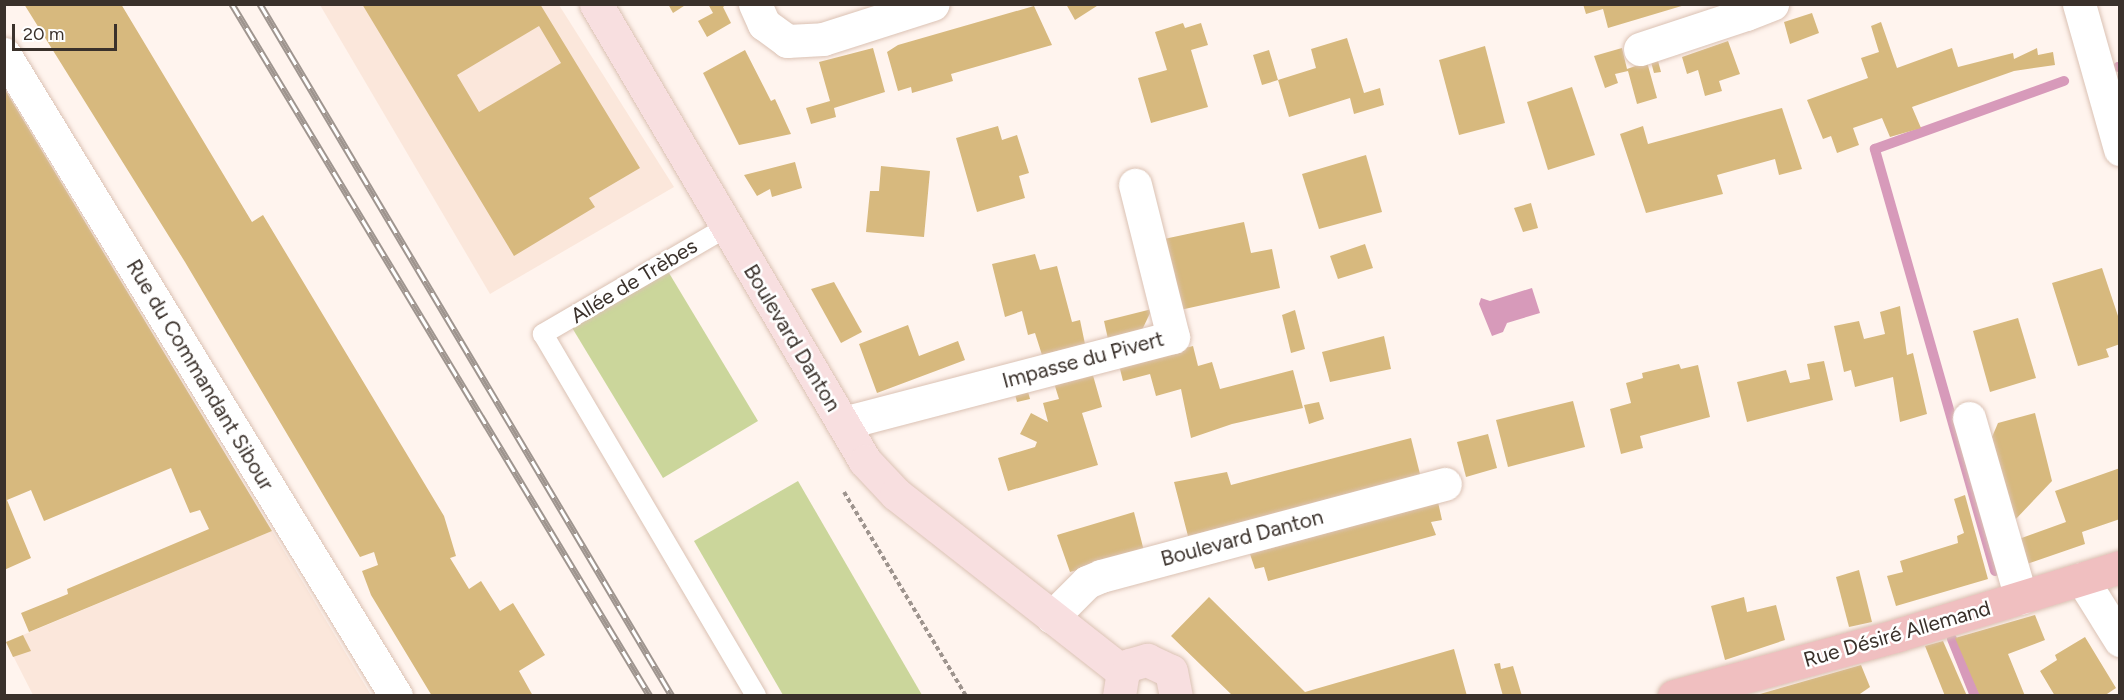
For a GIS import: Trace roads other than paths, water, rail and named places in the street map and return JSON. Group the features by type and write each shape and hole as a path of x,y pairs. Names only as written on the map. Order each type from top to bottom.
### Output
{"main road":[{"name":"Boulevard Danton","path":"596,4 725,228 865,461 896,494 1052,617 1121,684"},
{"name":"Rue Désiré Allemand","path":"1674,696 2021,598 2120,567"},
{"path":"1121,684 1138,661 1156,661 1171,671 1176,696"}],"street":[{"path":"754,4 764,24 787,41 823,39 933,4"},
{"path":"2079,4 2119,142"},
{"path":"1640,49 1754,8"},
{"name":"Rue du Commandant Sibour","path":"4,54 396,696"},
{"name":"Impasse du Pivert","path":"843,423 1173,337 1135,185"},
{"path":"1969,418 2021,598"},
{"name":"Boulevard Danton","path":"1052,617 1087,582 1101,576 1445,484"},
{"path":"2082,579 2120,640"}],"lane":[{"name":"Allée de Trèbes","path":"725,228 543,334 756,696"}],"waterway":[{"path":"1995,571 1875,149 2064,81"},
{"path":"1952,639 1975,696"}],"railway":[{"path":"232,4 650,696"},
{"path":"260,4 672,696"}]}
